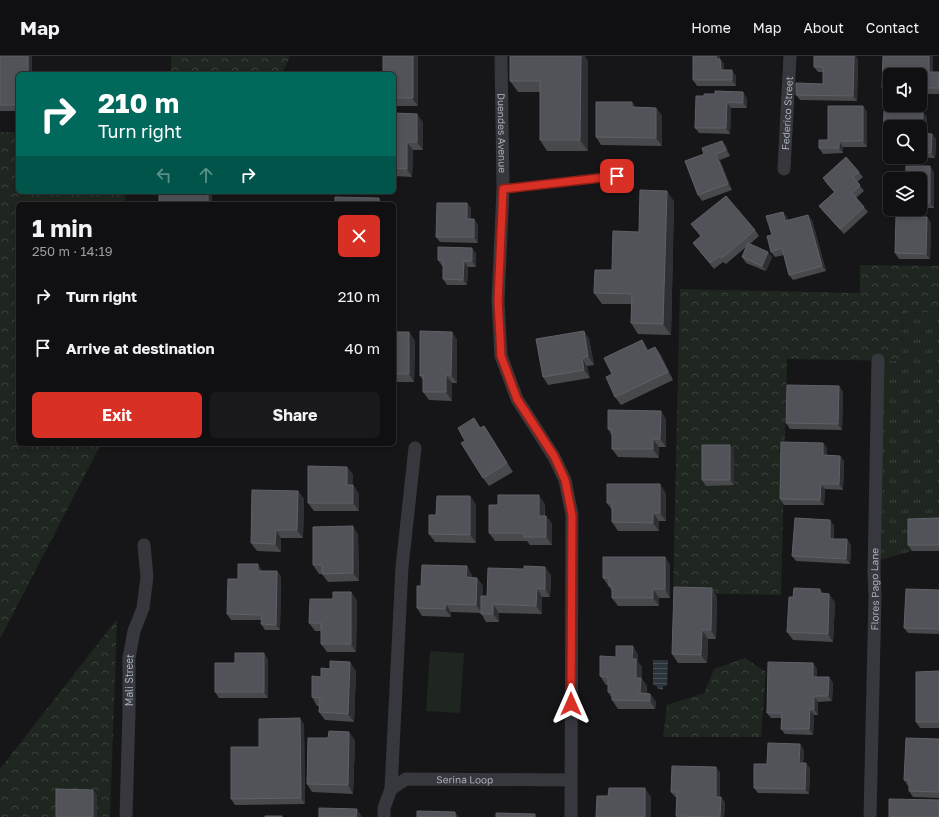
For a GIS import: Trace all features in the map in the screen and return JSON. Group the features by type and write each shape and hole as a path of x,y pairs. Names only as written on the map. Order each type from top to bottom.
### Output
{"street":[{"name":"Duendes Avenue","path":"501,56 503,189 498,301 501,356 517,399 554,456 565,480 572,515 571,817"},
{"name":"Federico Street","path":"784,169 790,56"},
{"name":"Flores Pago Lane","path":"870,817 878,360"},
{"path":"384,817 384,808 391,789 402,567 415,448"},
{"name":"Mali Street","path":"126,817 129,658 134,631 143,608 147,577 144,545"},
{"name":"Serina Loop","path":"391,789 406,778 571,780"}],"lane":[{"path":"503,189 617,176"}],"green space":[{"path":"171,56 290,56 283,72 171,72"},
{"path":"0,132 16,132 16,194 125,194 125,202 16,202 16,446 100,446 0,639"},
{"path":"860,265 939,266 939,313 903,312 902,361 787,359 781,595 673,593 680,289 860,293"},
{"path":"903,312 939,313 939,524 912,525 912,551 873,562 878,360 902,361"},
{"path":"117,619 110,817 0,817 0,769"},
{"path":"430,651 464,653 460,713 426,711"},
{"path":"745,658 766,672 761,737 663,737 667,705 704,693 714,669"}],"shaded area":[{"path":"653,660 668,660 667,686 663,686 663,690 653,685"}],"building":[{"path":"0,56 28,56 28,72 16,72 16,105 0,105"},
{"path":"383,56 413,56 413,98 396,98 396,72 383,72"},
{"path":"510,56 581,56 580,140 540,140 540,81 510,81"},
{"path":"693,56 716,56 717,59 720,59 721,70 732,70 732,80 693,80"},
{"path":"814,56 854,56 853,96 796,95 796,83 823,84 823,67 814,67"},
{"path":"883,56 929,56 929,72 939,72 939,88 927,88 927,68 883,68 882,88"},
{"path":"715,91 743,92 743,103 727,102 726,128 695,128 696,96 715,94"},
{"path":"596,102 632,102 632,107 656,108 656,138 596,137"},
{"path":"828,106 863,106 863,141 839,141 839,148 819,148 819,140 828,140"},
{"path":"884,112 923,112 923,120 884,120"},
{"path":"396,113 417,114 417,142 407,142 407,169 396,168"},
{"path":"927,134 932,134 931,153 927,153"},
{"path":"722,141 726,150 716,154 728,184 698,195 685,161 704,154 702,148"},
{"path":"846,157 859,172 853,177 860,185 852,193 864,207 840,229 819,206 835,192 823,178"},
{"path":"906,166 930,166 930,203 927,203 927,172 906,172"},
{"path":"640,190 667,191 663,324 631,323 632,294 594,293 595,270 612,270 613,231 639,232"},
{"path":"159,194 208,194 208,202 159,202"},
{"path":"726,196 755,230 722,258 719,256 710,263 693,243 701,236 691,224"},
{"path":"335,197 379,198 379,202 335,202"},
{"path":"437,203 467,203 467,219 474,219 474,237 436,237"},
{"path":"783,212 785,221 808,215 822,266 789,275 782,248 771,252 767,236 772,235 766,216"},
{"path":"896,216 927,217 926,254 895,253"},
{"path":"748,243 768,252 762,266 742,257"},
{"path":"438,247 472,248 472,261 464,261 463,280 443,279 443,260 438,260"},
{"path":"420,331 452,332 451,375 446,375 446,392 423,392 423,375 420,376"},
{"path":"584,331 588,356 582,358 584,370 543,377 536,339"},
{"path":"396,332 409,332 409,374 396,374"},
{"path":"642,340 647,351 655,347 668,372 615,397 606,377 612,374 604,358"},
{"path":"787,385 839,386 838,424 786,423"},
{"path":"608,410 661,411 660,439 653,439 653,449 612,449 612,429 608,429"},
{"path":"474,418 480,428 484,426 507,463 483,478 461,443 465,441 458,428"},
{"path":"781,442 823,443 823,455 840,456 839,484 821,484 820,500 780,499"},
{"path":"702,445 730,445 730,480 702,480"},
{"path":"308,466 347,467 347,485 353,485 353,503 308,503"},
{"path":"607,484 660,484 660,513 653,513 653,523 612,522 612,503 607,503"},
{"path":"252,490 298,491 297,530 276,530 275,544 251,543"},
{"path":"498,495 539,495 539,516 546,516 546,537 524,537 524,533 489,533 489,505 498,505"},
{"path":"437,496 470,496 470,535 429,534 429,515 436,515"},
{"path":"795,518 830,520 830,539 847,539 846,559 792,556"},
{"path":"939,518 939,545 908,545 908,519"},
{"path":"353,526 353,573 322,574 322,565 313,565 313,527"},
{"path":"603,557 665,557 665,589 653,589 653,598 612,598 612,586 609,586 609,578 603,578"},
{"path":"238,564 258,564 258,571 277,571 276,625 261,624 262,615 227,614 228,579 238,579"},
{"path":"422,565 467,566 466,577 477,578 476,605 446,604 445,609 417,608 417,586 421,586"},
{"path":"524,566 545,567 545,589 537,588 536,606 493,604 493,614 481,614 481,596 487,596 488,568 524,569"},
{"path":"674,587 712,588 711,630 702,630 701,655 672,654"},
{"path":"794,588 820,589 820,593 829,594 828,634 787,632 789,597 793,597"},
{"path":"906,589 939,590 939,629 904,628"},
{"path":"333,592 351,592 351,644 321,644 321,623 309,623 310,599 333,599"},
{"path":"616,646 633,646 632,659 636,659 636,678 641,678 640,693 650,694 650,701 612,700 612,692 608,692 608,677 600,676 600,656 616,657"},
{"path":"235,653 264,653 264,692 215,692 215,663 235,663"},
{"path":"330,661 350,662 348,714 319,712 320,698 312,697 312,676 321,677 321,668 330,669"},
{"path":"768,662 813,663 813,677 829,677 828,696 814,696 814,709 810,709 809,729 781,729 782,713 767,713"},
{"path":"939,671 939,722 916,722 916,672"},
{"path":"300,718 301,798 231,799 231,747 259,747 259,719"},
{"path":"329,731 349,732 348,785 307,784 308,738 328,738"},
{"path":"906,738 939,739 939,792 909,791 909,780 904,780"},
{"path":"768,743 800,744 799,763 806,763 805,789 754,788 754,764 767,764"},
{"path":"672,766 716,767 716,797 721,797 720,817 676,816 677,792 671,792"},
{"path":"609,788 645,788 645,817 596,817 597,796 608,796"},
{"path":"56,789 93,790 93,817 56,817"},
{"path":"889,799 939,800 939,817 889,817"},
{"path":"319,808 357,809 356,817 319,817"},
{"path":"417,811 455,812 455,817 417,817"},
{"path":"496,813 535,814 535,817 496,817"},
{"path":"282,816 282,817 265,817"}],"route":[{"path":"571,704 572,515 565,480 554,456 537,433 517,399 501,356 498,301 503,189 617,176"}]}
